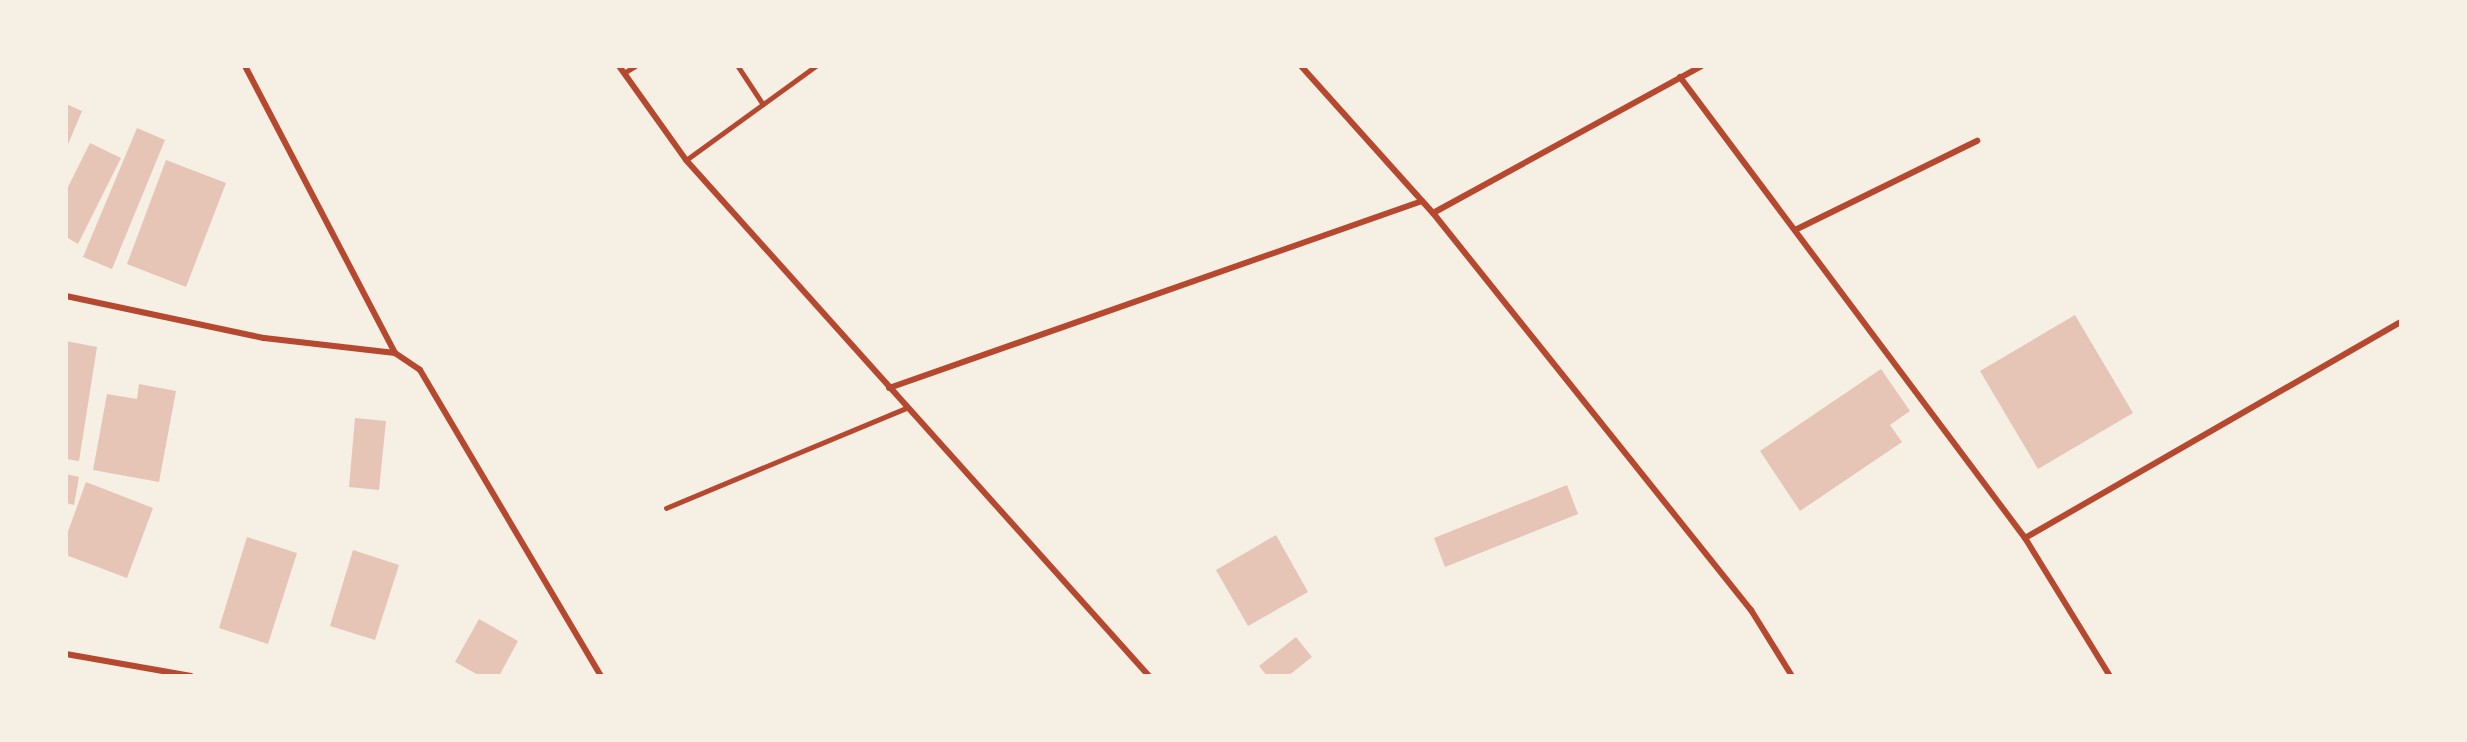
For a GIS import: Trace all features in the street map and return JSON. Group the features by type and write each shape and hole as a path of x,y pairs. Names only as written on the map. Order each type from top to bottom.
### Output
{"street":[{"path":"245,66 395,353"},
{"path":"619,66 686,160 906,408 1149,676"},
{"path":"1301,66 1433,213 1751,610 1792,676"},
{"path":"1433,213 1701,66"},
{"path":"1680,77 2025,538 2110,676"},
{"path":"1794,230 1977,141"},
{"path":"889,388 1422,201"},
{"path":"66,296 264,338 395,353 420,370 601,676"},
{"path":"2025,538 2401,322"},
{"path":"66,654 191,676"}],"lane":[{"path":"624,73 635,66"},
{"path":"738,66 763,104"},
{"path":"686,160 816,66"},
{"path":"666,508 906,408"}],"building":[{"path":"66,104 82,111 66,149"},
{"path":"137,128 165,140 112,269 83,257"},
{"path":"90,143 121,158 78,244 66,237 66,191"},
{"path":"166,160 226,183 186,287 127,264"},
{"path":"2075,315 2133,413 2038,469 1980,371"},
{"path":"66,341 97,347 79,461 66,459"},
{"path":"1881,369 1910,411 1890,425 1902,442 1800,511 1760,451"},
{"path":"139,384 176,391 159,482 93,470 107,394 137,399"},
{"path":"355,418 386,421 379,490 349,487"},
{"path":"66,474 79,477 74,505 66,503"},
{"path":"86,482 153,508 127,578 66,555 66,537"},
{"path":"1567,485 1578,514 1445,567 1434,538"},
{"path":"1276,535 1308,592 1248,626 1216,570"},
{"path":"247,537 297,553 268,644 219,628"},
{"path":"353,550 399,565 375,640 330,626"},
{"path":"479,619 518,641 499,676 480,676 455,662"},
{"path":"1296,637 1312,657 1288,676 1267,676 1259,666"}]}
